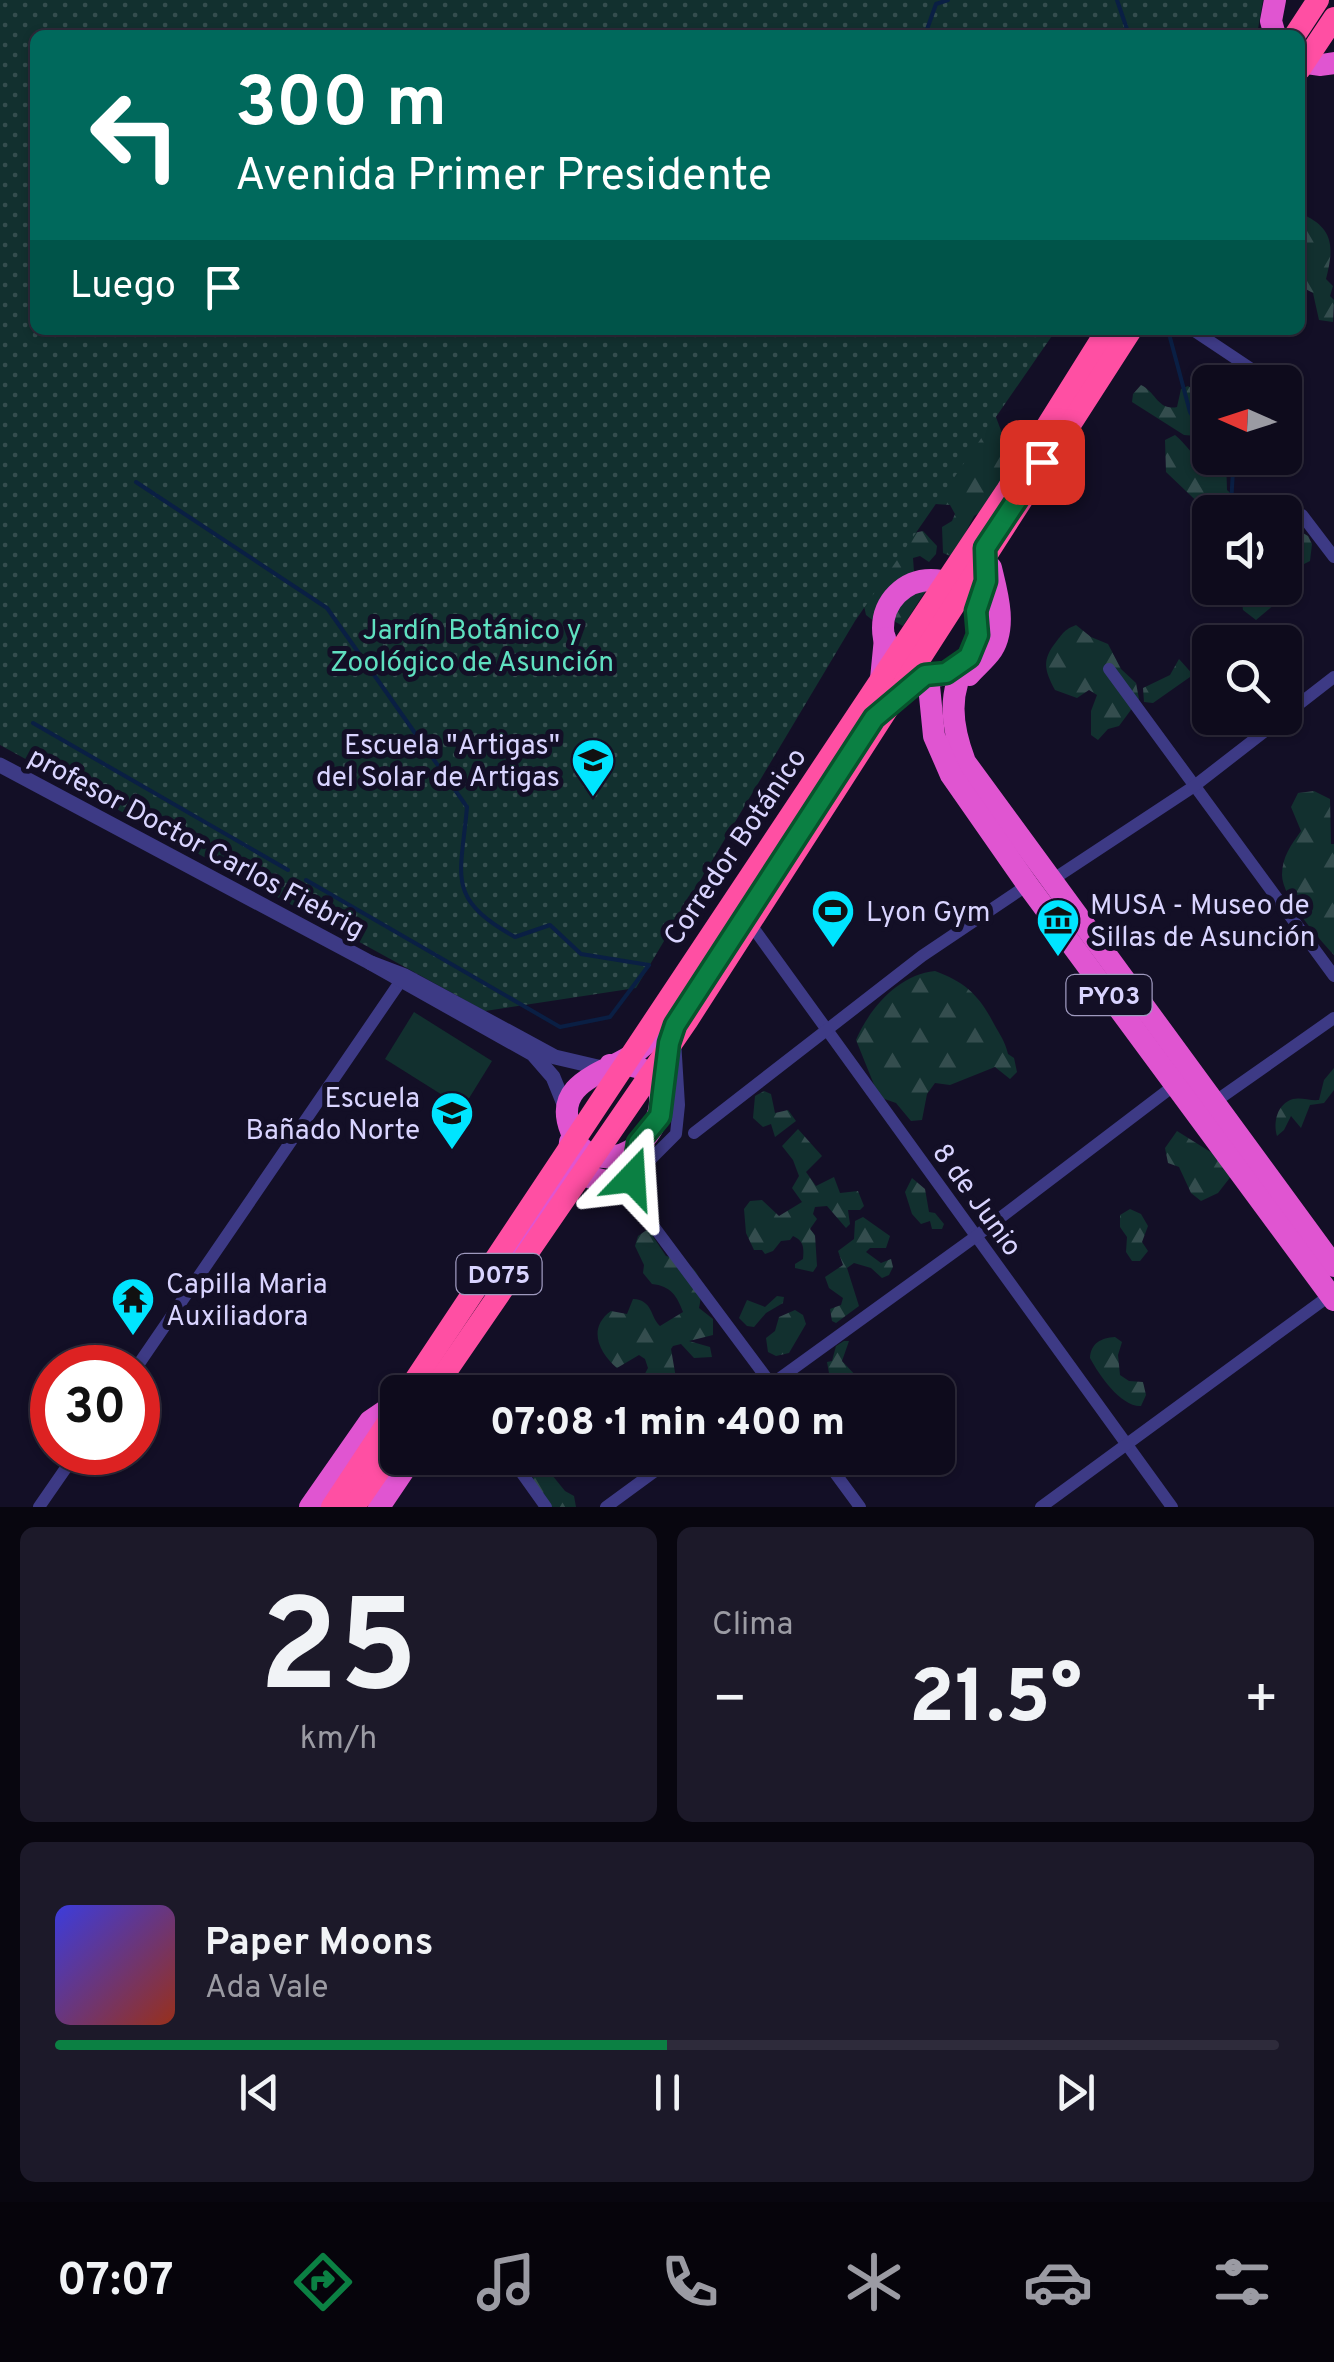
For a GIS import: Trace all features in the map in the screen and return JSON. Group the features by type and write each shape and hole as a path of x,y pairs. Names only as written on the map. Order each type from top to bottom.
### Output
{"highway":[{"path":"1275,0 1271,21 1276,30"},
{"path":"1285,30 1318,0"},
{"path":"1315,67 1334,18"},
{"name":"Corredor Botánico","path":"420,1375 1006,490 1104,335"},
{"path":"567,1172 568,1120 579,1085 628,1057 667,1022 870,714 881,684 886,612 896,595 912,584 935,580 954,569 979,544 1113,335"},
{"name":"Corredor Botánico","path":"439,1375 687,1021 1125,335"},
{"name":"PY03","path":"1039,883 965,762 952,720 956,685 978,635 976,611 986,581 985,548 1125,335"},
{"path":"965,762 960,722 962,692 969,675 992,649 998,634 996,586 985,548"},
{"path":"935,580 962,591 976,611"},
{"path":"884,638 896,660 926,676"},
{"path":"567,1172 626,1152 656,1124 675,1025 874,718 926,676 946,673 969,657"},
{"name":"PY03","path":"926,676 934,736 951,775 1039,883 1183,1079 1333,1295"},
{"path":"606,1067 629,1064 646,1071 654,1080 661,1110"},
{"name":"PY03","path":"1183,1079 1213,1103 1334,1266"},
{"path":"568,1120 582,1150 608,1156"},
{"path":"567,1172 626,1187"},
{"name":"D075","path":"439,1375 567,1172"},
{"path":"310,1507 370,1421 380,1415"},
{"path":"332,1507 380,1432"},
{"path":"354,1507 380,1470"},
{"path":"379,1507 401,1475"}],"street":[{"path":"1200,335 1246,365"},
{"path":"1302,515 1334,557"},
{"path":"1109,670 1334,976"},
{"path":"1302,701 1334,677"},
{"path":"694,1133 922,956 1193,787 1259,735"},
{"name":"profesor Doctor Carlos Fiebrig","path":"0,765 533,1054 553,1077 568,1120"},
{"name":"8 de Junio","path":"746,918 1172,1507"},
{"name":"profesor Doctor Carlos Fiebrig","path":"371,964 405,976 542,1052 573,1063 606,1067"},
{"path":"152,1345 400,982"},
{"path":"1213,1103 1334,1018"},
{"path":"626,1187 676,1134 680,1105 675,1025"},
{"path":"790,1375 1183,1079"},
{"path":"626,1187 638,1143"},
{"path":"626,1187 759,1375"},
{"path":"1040,1507 1333,1295"},
{"path":"39,1507 61,1475"},
{"path":"523,1475 546,1507"},
{"path":"606,1507 650,1475"},
{"path":"836,1475 860,1507"}],"green space":[{"name":"Jardín Botánico y Zoológico de Asunción","path":"0,0 1263,0 1258,30 30,30 30,335 1053,335 855,621 636,988 485,1011 0,745"},
{"path":"1305,216 1321,227 1329,241 1326,279 1333,286 1333,322 1319,320 1313,293 1305,289"},
{"path":"802,335 813,335 994,412 1002,433 1021,436 1026,441 984,510 974,516 953,557 943,553 942,527 955,514 950,505 935,504 909,534 923,531 937,546 929,562 920,556 913,558 914,572 928,578 930,584 903,626 888,618 875,622 866,615"},
{"path":"1141,385 1161,404 1177,407 1181,389 1192,388 1192,436 1184,435 1132,402"},
{"path":"1175,435 1192,453 1192,475 1227,475 1227,490 1232,495 1192,497 1166,472 1165,440"},
{"path":"1302,533 1312,544 1310,561 1302,565"},
{"path":"1242,605 1274,605 1256,620"},
{"path":"1076,625 1108,644 1121,669 1136,683 1139,699 1119,726 1108,729 1098,740 1091,735 1091,711 1097,695 1089,690 1077,698 1055,690 1047,670 1051,648"},
{"path":"1179,659 1192,677 1153,703 1144,702 1143,688 1170,675"},
{"path":"1314,791 1330,799 1334,955 1294,906 1282,875 1285,857 1301,831 1291,807 1298,793"},
{"path":"935,971 977,997 1008,1054 1014,1058 1017,1072 1010,1079 995,1067 950,1085 935,1083 927,1094 922,1120 911,1121 896,1103 879,1097 856,1040 887,995 909,979"},
{"path":"414,1012 492,1061 463,1108 385,1059"},
{"path":"1334,1068 1334,1090 1324,1103 1310,1105 1301,1128 1291,1116 1277,1136 1276,1119 1283,1105 1296,1099 1319,1100 1324,1080"},
{"path":"764,1091 771,1094 775,1113 788,1110 796,1121 775,1137 771,1124 763,1127 753,1118 755,1096"},
{"path":"798,1129 822,1156 806,1172 816,1186 834,1177 840,1193 858,1191 864,1206 848,1210 850,1224 846,1228 827,1206 815,1207 813,1214 817,1219 810,1229 815,1235 817,1266 813,1272 795,1268 803,1259 797,1238 781,1241 765,1254 754,1250 746,1233 744,1209 750,1201 762,1200 779,1216 802,1202 792,1188 799,1176 782,1146"},
{"path":"1177,1131 1217,1156 1232,1175 1218,1193 1201,1201 1191,1193 1179,1167 1168,1163 1165,1148"},
{"path":"912,1178 925,1189 929,1212 944,1224 942,1229 932,1229 930,1221 921,1224 912,1214 905,1192"},
{"path":"1130,1209 1141,1214 1148,1226 1142,1242 1148,1251 1140,1261 1132,1261 1126,1252 1127,1237 1120,1227 1120,1215"},
{"path":"863,1217 890,1236 886,1248 870,1248 866,1252 881,1263 891,1259 893,1267 882,1278 871,1268 854,1263 847,1268 859,1306 836,1323 830,1309 841,1305 843,1298 829,1288 825,1277 843,1265 838,1251 854,1239 855,1221"},
{"path":"648,1229 666,1256 684,1262 696,1272 701,1287 699,1308 713,1319 713,1335 689,1341 710,1347 712,1357 694,1358 681,1344 673,1346 675,1375 644,1375 648,1368 639,1355 617,1368 598,1340 604,1318 611,1311 627,1314 633,1299 648,1306 660,1326 683,1312 672,1293 652,1284 643,1273 644,1265 635,1246 638,1236"},
{"path":"777,1296 784,1297 783,1303 766,1313 754,1327 739,1318 747,1300 765,1307"},
{"path":"795,1310 803,1315 806,1324 789,1353 776,1356 768,1352 766,1338 775,1331 779,1317"},
{"path":"1115,1337 1122,1342 1118,1355 1120,1375 1129,1381 1143,1382 1146,1395 1141,1406 1118,1396 1090,1358 1098,1342"},
{"path":"849,1341 842,1361 855,1375 828,1375 827,1362 832,1361 836,1346"},
{"path":"532,1475 552,1475 574,1496 576,1507 552,1507 535,1487"}],"waterway":[{"path":"927,30 936,4 948,0"},
{"path":"1117,0 1127,30"},
{"path":"1169,335 1192,415"},
{"path":"1232,495 1233,475"},
{"path":"136,482 327,608 422,743"},
{"path":"33,723 288,870"},
{"path":"306,880 560,1027 610,1017 649,965 581,954 550,925 515,937 477,910 462,884 467,807 432,757"}],"place":[{"name":"Escuela \"Artigas\" del Solar de Artigas","path":"593,798"},
{"name":"Lyon Gym","path":"833,949"},
{"name":"MUSA - Museo de Sillas de Asunción","path":"1058,958"},
{"name":"Escuela Bañado Norte","path":"452,1151"},
{"name":"Capilla Maria Auxiliadora","path":"133,1337"}],"route":[{"path":"632,1178 638,1143 660,1116 675,1025 874,718 925,675 946,673 969,657 978,635 976,611 986,581 985,548 1042,462"}]}
